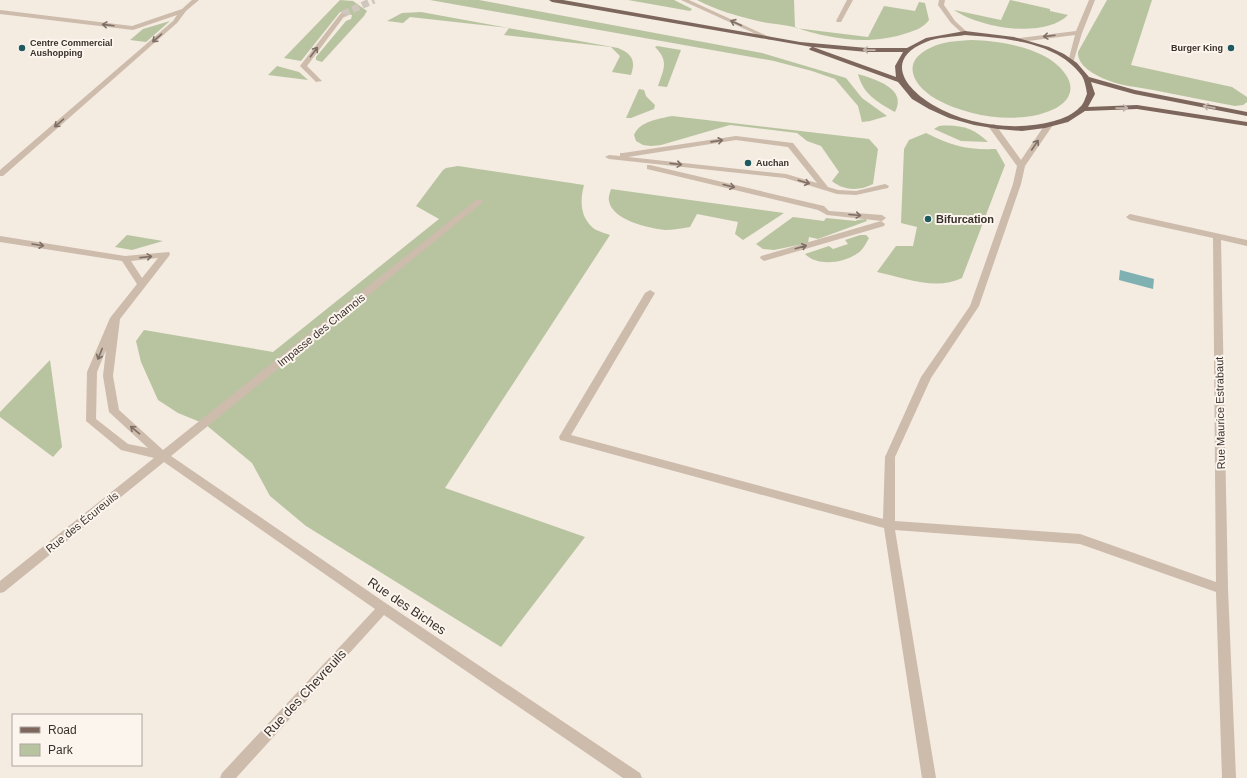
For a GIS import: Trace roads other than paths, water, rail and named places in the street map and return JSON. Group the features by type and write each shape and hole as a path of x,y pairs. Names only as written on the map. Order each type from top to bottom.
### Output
{"main road":[{"path":"552,0 800,44 866,50 908,50"},
{"path":"1084,109 1091,94 1086,78 1071,62 1048,49 1020,40 992,35 965,34 942,36 929,40 908,50 900,59 898,69 901,81 914,96 930,107 950,116 992,126 1022,128 1049,125 1070,118 1084,109 1136,108 1247,124"},
{"path":"800,44 901,81"},
{"path":"1086,78 1134,92 1247,114"}],"street":[{"path":"0,174 175,22 184,10 196,0"},
{"path":"684,0 771,39"},
{"path":"839,21 850,0"},
{"path":"942,0 941,5 953,22 965,34"},
{"path":"1071,62 1079,33 1092,0"},
{"path":"0,12 133,28 184,10"},
{"path":"318,81 303,66 343,14"},
{"path":"1020,40 1079,33"},
{"path":"929,778 890,525 890,457 926,377 974,306 1017,184 1021,166 1049,125"},
{"path":"992,126 1021,166"},
{"path":"609,157 736,138 790,145 825,188"},
{"path":"609,157 786,176 837,192 856,193 885,186"},
{"path":"609,157 821,208 827,213 881,221 764,258"},
{"name":"Impasse des Chamois","path":"164,457 479,202"},
{"path":"1130,217 1247,243"},
{"name":"Rue Maurice Estrabaut","path":"1217,237 1222,589 1229,778"},
{"path":"0,239 125,259 142,284"},
{"name":"Rue des Biches","path":"125,259 166,254 114,318 92,372 91,421 125,447 164,457"},
{"path":"650,293 564,437 890,525 1080,539 1222,589"},
{"name":"Rue des Biches","path":"114,318 108,376 114,412 164,457 383,608 635,778"},
{"name":"Rue des Écureuils","path":"0,588 164,457"},
{"name":"Rue des Chevreuils","path":"227,778 383,608"}],"water":[{"path":"1120,270 1154,279 1153,289 1119,280"}],"tunnel":[{"path":"343,14 374,0"}],"place":[{"name":"Centre Commercial Aushopping","path":"22,48"},
{"name":"Burger King","path":"1231,48"},
{"name":"Auchan","path":"748,163"},
{"name":"Bifurcation","path":"928,219"}]}
